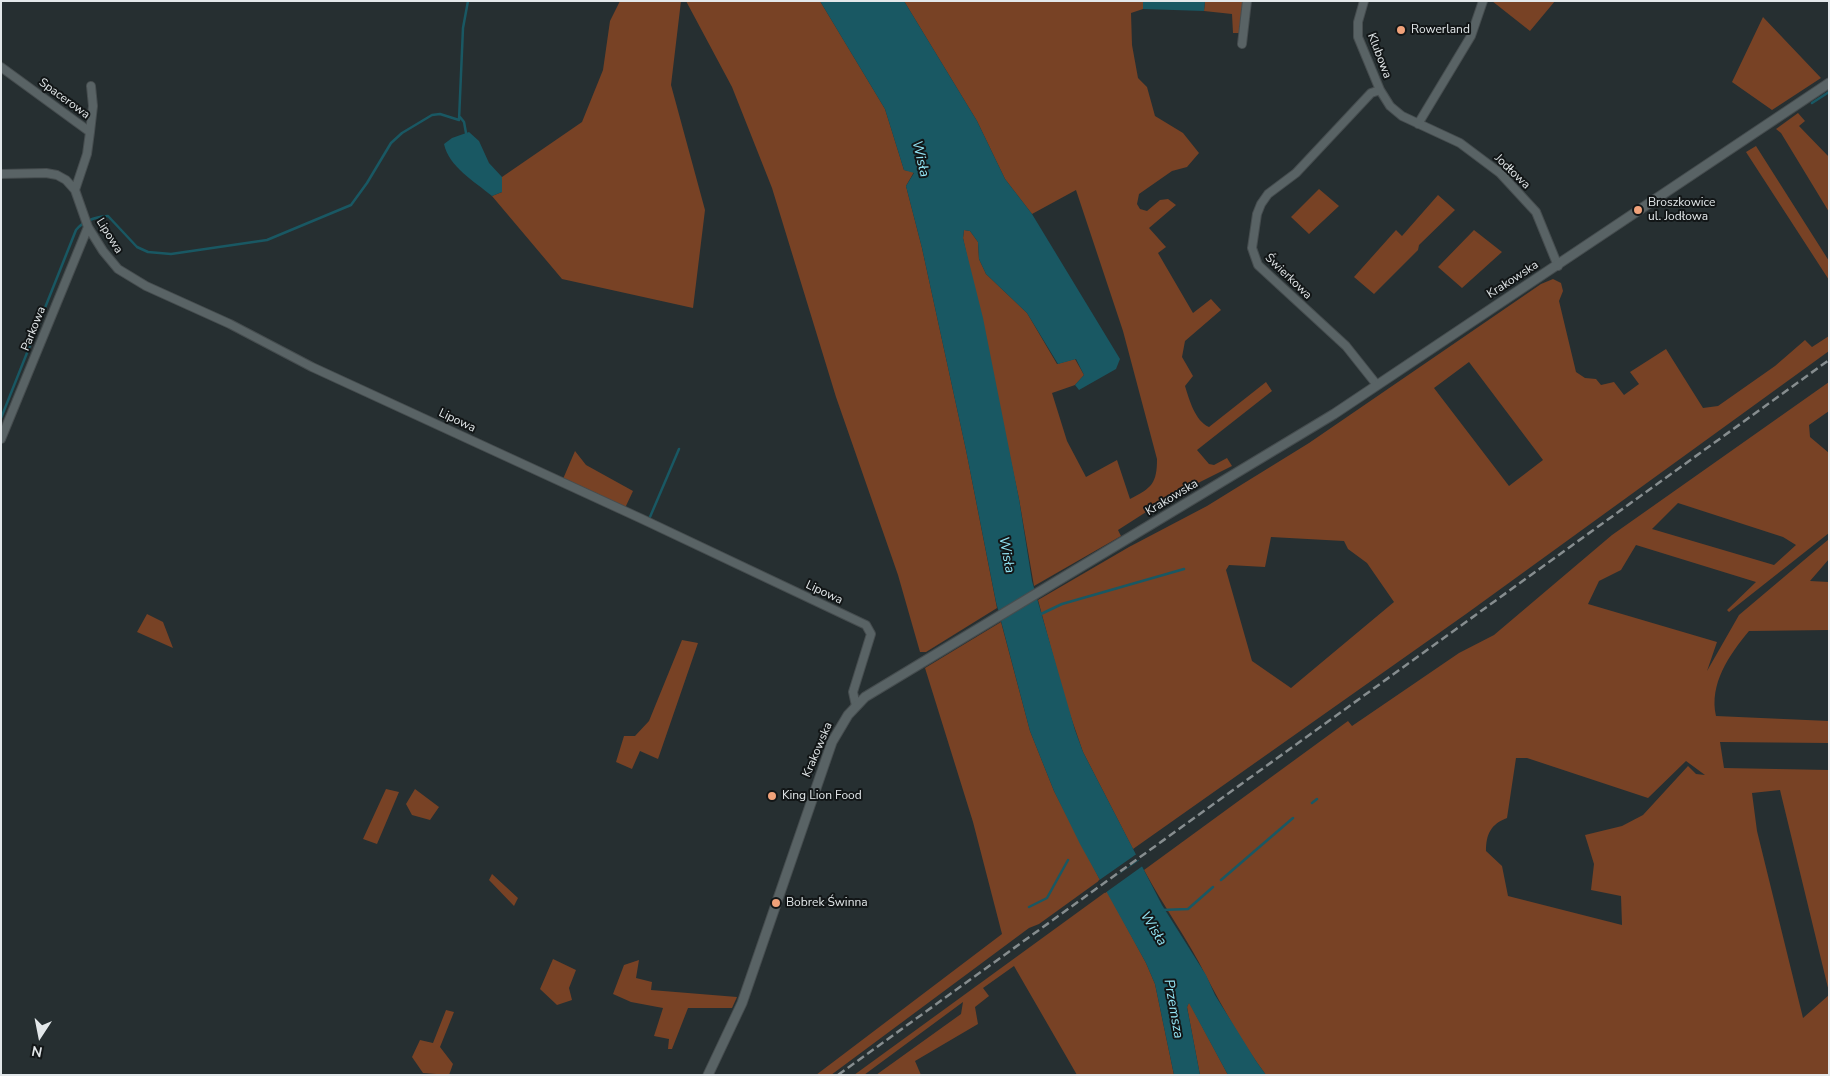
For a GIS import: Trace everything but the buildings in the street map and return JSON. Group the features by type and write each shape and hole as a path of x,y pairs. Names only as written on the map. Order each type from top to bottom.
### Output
{"street":[{"path":"1242,44 1247,1"},
{"name":"Klubowa","path":"1364,1 1358,22 1358,37 1380,90"},
{"path":"1418,124 1471,36 1483,1"},
{"name":"Spacerowa","path":"1,67 90,132 85,161 75,190"},
{"name":"Krakowska","path":"708,1075 742,1003 832,742 848,715 865,697 1334,414 1829,83"},
{"path":"90,132 93,106 91,86"},
{"name":"Jodłowa","path":"1380,90 1390,106 1402,116 1460,143 1500,173 1536,212 1558,266"},
{"name":"Świerkowa","path":"1377,385 1346,346 1258,265 1252,248 1257,214 1268,194 1296,173 1371,93 1380,90"},
{"path":"1,174 57,175 66,180 75,190"},
{"name":"Lipowa","path":"75,190 88,227 103,251 118,269 146,286 230,324 312,367 866,625 871,634 853,692 856,706"},
{"name":"Parkowa","path":"1,439 4,420 88,227"}],"shaded area":[{"path":"620,1 681,1 671,85 705,210 693,308 562,279 492,196 502,192 502,177 582,122 603,70 610,21"},
{"path":"686,1 820,1 885,109 904,170 914,172 906,186 922,248 966,450 997,608 926,652 920,652 898,575 836,397 772,188 732,87"},
{"path":"904,1 1143,1 1143,9 1131,13 1132,45 1138,78 1147,87 1155,116 1183,133 1199,153 1187,167 1172,171 1139,194 1137,204 1140,209 1147,211 1160,200 1168,199 1176,205 1149,228 1166,247 1158,253 1193,313 1211,299 1221,310 1185,341 1182,357 1193,376 1185,386 1188,397 1196,415 1209,427 1266,382 1272,391 1197,450 1209,464 1214,465 1227,458 1232,466 1168,498 1118,530 1121,536 1034,586 1019,499 963,238 964,230 970,231 978,242 979,259 986,274 1027,313 1057,364 1075,359 1084,375 1075,385 1052,393 1067,441 1086,477 1117,460 1130,499 1152,484 1156,474 1157,459 1123,331 1076,190 1032,214 1005,179 977,121"},
{"path":"1205,1 1243,1 1239,33 1233,33 1232,14 1204,11"},
{"path":"1492,1 1555,1 1530,31"},
{"path":"1763,17 1821,78 1772,110 1732,82"},
{"path":"1798,113 1805,121 1799,126 1829,157 1829,212 1781,133 1776,129"},
{"path":"1756,146 1829,261 1829,280 1746,152"},
{"path":"1319,189 1339,206 1309,234 1291,217"},
{"path":"1438,195 1455,210 1419,245 1418,250 1374,294 1354,277 1396,230 1402,236"},
{"path":"1474,230 1502,252 1462,288 1438,267"},
{"path":"1553,279 1561,283 1563,291 1559,301 1576,372 1585,378 1596,379 1601,385 1614,382 1624,395 1639,384 1630,372 1666,349 1703,408 1718,406 1775,366 1805,340 1812,347 1829,336 1829,351 1466,614 1133,849 1083,752 1065,700 1038,600 1129,547 1207,506 1309,443 1541,284","holes":["1469,362 1543,460 1509,486 1434,388","1271,537 1344,541 1348,549 1367,563 1394,602 1291,688 1252,661 1226,570 1229,565 1265,567"]},
{"path":"1829,382 1829,411 1809,425 1810,437 1829,453 1829,533 1729,612 1727,610 1756,582 1636,545 1621,570 1599,581 1588,604 1717,642 1707,671 1739,615 1829,539 1829,559 1810,581 1829,582 1829,630 1749,631 1734,650 1722,671 1715,693 1715,704 1716,716 1829,721 1829,743 1720,742 1724,768 1829,770 1829,992 1780,790 1752,793 1757,831 1803,1018 1829,995 1829,1075 1266,1075 1234,1027 1144,870 1348,721 1352,726 1459,653 1494,635 1612,535","holes":["1678,503 1783,537 1796,545 1774,565 1652,529","1516,758 1527,758 1648,798 1686,761 1705,775 1696,774 1688,766 1643,815 1622,826 1585,835 1594,864 1591,890 1621,896 1622,925 1508,896 1502,866 1486,851 1486,845 1490,830 1497,823 1507,818"]},
{"path":"575,451 586,465 633,491 625,508 563,479"},
{"path":"147,614 163,622 173,648 137,632"},
{"path":"1001,622 1030,731 1054,791 1100,880 1039,924 1029,928 831,1075 816,1075 1002,934 973,822 925,668"},
{"path":"682,640 698,643 658,759 640,751 632,769 616,762 624,736 635,736 649,721"},
{"path":"386,789 399,792 377,844 363,839"},
{"path":"415,789 439,807 430,820 412,815 406,804"},
{"path":"492,874 518,898 514,906 489,880"},
{"path":"1107,891 1146,963 1155,984 1174,1075 1077,1075 1014,966 983,988 989,996 975,1007 978,1024 915,1061 921,1075 876,1075 961,1014 963,1002 864,1075 854,1075"},
{"path":"553,959 576,970 569,988 572,1000 557,1005 540,989"},
{"path":"639,960 636,978 652,982 651,990 737,997 732,1008 688,1008 672,1049 668,1049 669,1039 654,1036 663,1008 631,1002 613,994 624,965"},
{"path":"1189,1002 1228,1075 1200,1075 1187,1007"},
{"path":"446,1010 454,1012 440,1047 453,1064 449,1075 423,1073 412,1057 420,1040 433,1043"}],"water":[{"path":"820,1 904,1 977,121 1005,179 1032,214 1120,359 1116,369 1079,390 1075,385 1084,375 1076,359 1058,364 1027,313 986,274 979,259 978,242 970,231 964,230 963,238 983,318 1019,499 1032,581 1075,730 1083,752 1162,905 1206,975 1215,995 1266,1075 1228,1075 1189,1003 1187,1007 1200,1075 1174,1075 1155,984 1146,963 1080,844 1054,791 1030,731 996,602 966,450 922,248 906,186 914,173 904,170 885,109"},
{"path":"1143,1 1205,1 1204,11 1143,9"},
{"path":"469,132 479,141 489,163 502,177 502,192 492,196 463,173 451,160 444,144 452,138"}],"pier":[{"path":"1138,853 1141,858 1111,880 1141,859 1144,865 1105,893 1098,881"}],"waterway":[{"path":"1,418 76,230 79,227 90,220 108,216 137,247 148,252 171,254 267,240 351,205 367,183 391,143 402,133 432,115 440,114 459,120 463,28 468,1"},
{"path":"1812,103 1829,92"},
{"path":"460,117 464,122 466,133"},
{"path":"650,517 679,449"},
{"path":"1041,614 1062,604 1184,569"},
{"path":"1312,803 1317,799"},
{"path":"1221,880 1293,818"},
{"path":"1029,907 1047,898 1068,860"},
{"path":"1162,910 1188,909 1213,887"}],"railway":[{"path":"838,1075 1829,360"}],"place":[{"name":"Rowerland","path":"1401,30"},
{"name":"Broszkowice ul. Jodłowa","path":"1638,210"},
{"name":"King Lion Food","path":"772,796"},
{"name":"Bobrek Świnna","path":"776,903"}],"water label":[{"name":"Wisła","path":"920,159"},
{"name":"Wisła","path":"1006,555"},
{"name":"Wisła","path":"1153,929"},
{"name":"Przemsza","path":"1173,1009"}]}
